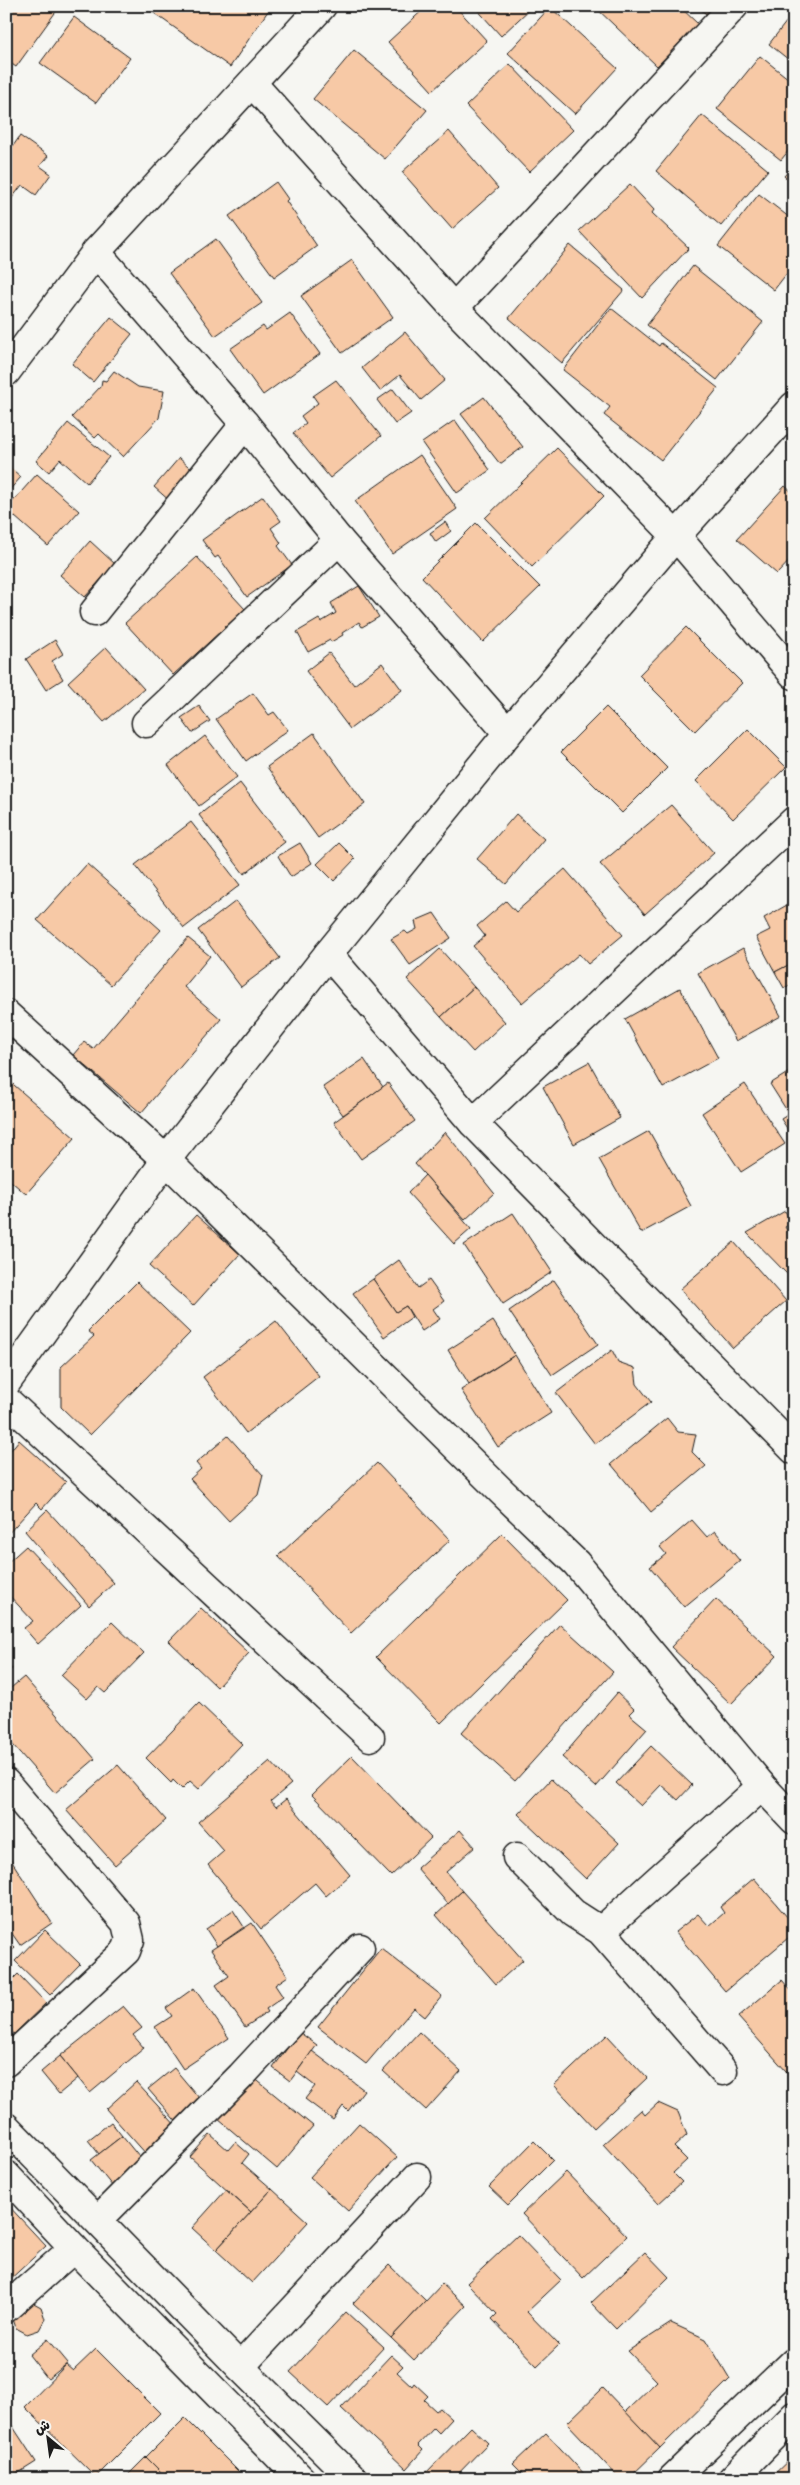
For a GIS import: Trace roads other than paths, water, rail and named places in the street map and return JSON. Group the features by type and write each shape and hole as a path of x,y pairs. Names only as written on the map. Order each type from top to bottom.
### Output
{"street":[{"path":"6,372 96,252 322,6"},
{"path":"454,308 734,6"},
{"path":"252,83 454,308 676,536 794,675"},
{"path":"96,252 245,424 340,540 508,733"},
{"path":"6,1383 166,1160 328,954 508,733 676,536 794,406"},
{"path":"94,612 245,424"},
{"path":"146,723 340,540"},
{"path":"473,1123 794,821"},
{"path":"328,954 473,1123 794,1450"},
{"path":"6,1014 166,1160 576,1563 762,1786 794,1820"},
{"path":"6,1400 370,1737"},
{"path":"6,1783 126,1923 130,1940 126,1951 6,2062"},
{"path":"601,1931 762,1786"},
{"path":"517,1857 573,1913 601,1931 723,2071"},
{"path":"98,2220 241,2076 360,1948"},
{"path":"6,2127 240,2367 353,2479"},
{"path":"6,2175 74,2248 301,2479"},
{"path":"240,2367 417,2177"},
{"path":"6,2308 74,2248"},
{"path":"672,2479 794,2362"},
{"path":"732,2479 794,2416"}]}
